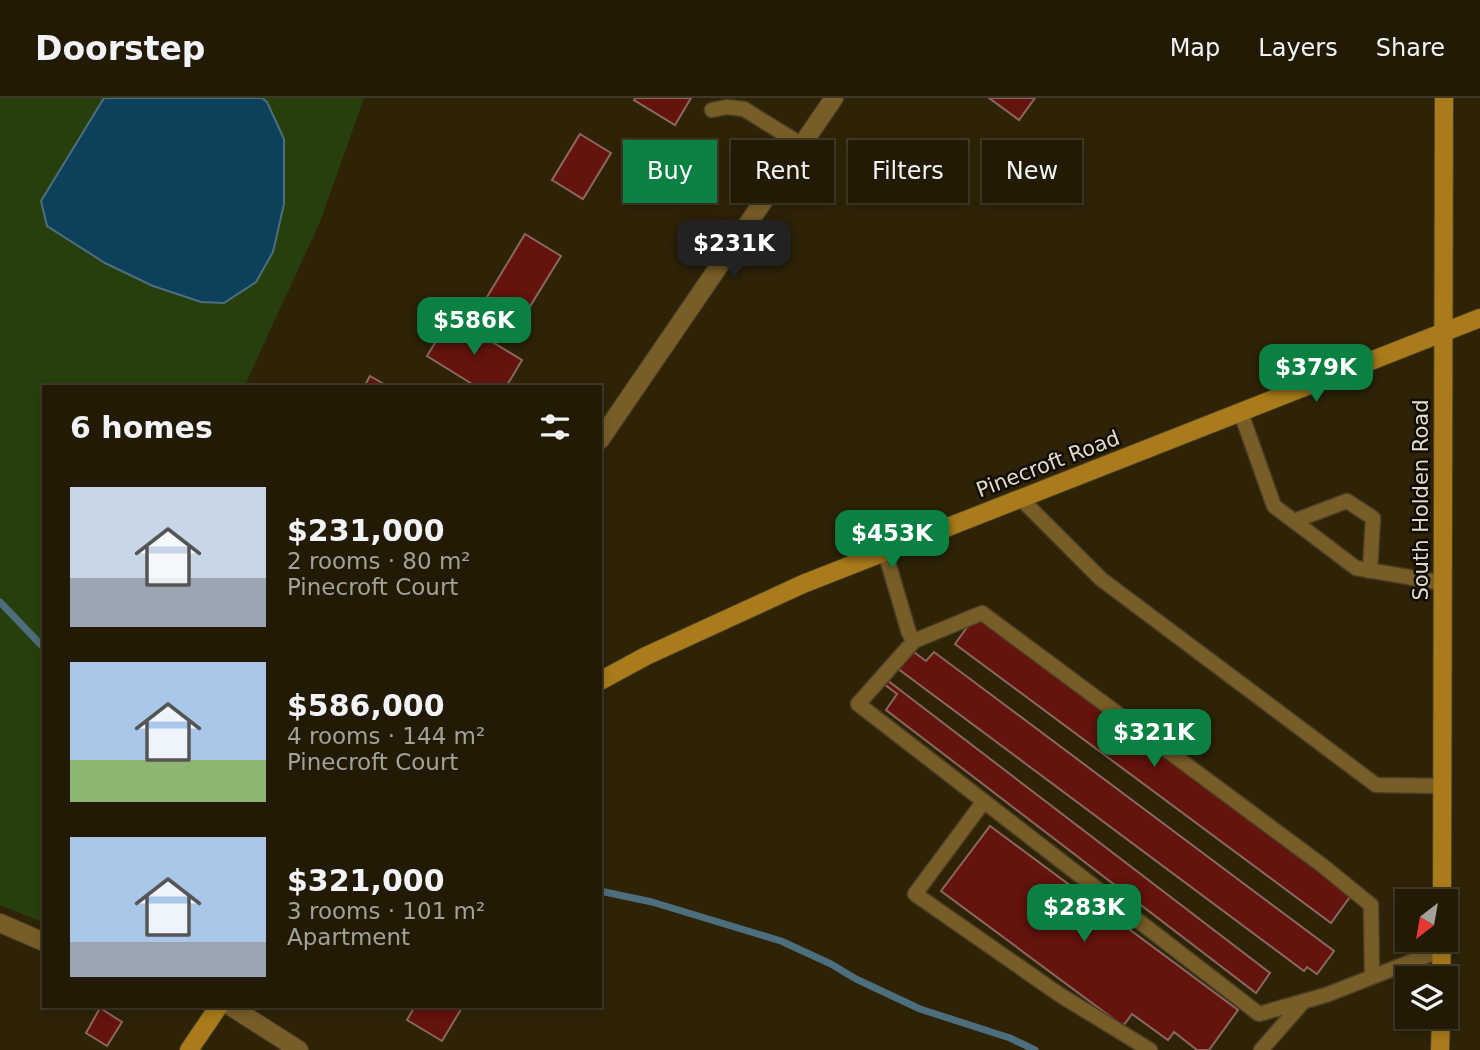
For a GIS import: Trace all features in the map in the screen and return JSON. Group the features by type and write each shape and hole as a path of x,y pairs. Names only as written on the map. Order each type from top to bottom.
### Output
{"street":[{"path":"805,140 834,98"},
{"name":"South Holden Road","path":"1442,889 1444,98"},
{"path":"603,431 762,203"},
{"name":"Pinecroft Road","path":"602,680 646,656 803,584 1480,318"},
{"path":"0,923 42,941"},
{"path":"189,1050 218,1008"},
{"path":"233,1008 299,1050"},
{"path":"1440,1050 1441,1029"}],"lane":[{"path":"712,110 727,107 744,109 794,140"},
{"path":"1241,413 1274,506 1356,568 1443,583"},
{"path":"1021,499 1101,579 1376,785 1442,786"},
{"path":"1294,521 1347,501 1373,518 1370,570"},
{"path":"885,552 909,633 914,641"},
{"path":"1372,976 1371,905 1312,858 982,613 914,641 858,704 1259,1014 1372,976 1425,952"},
{"path":"984,801 915,894 1060,995 1150,1050"},
{"path":"1261,1050 1305,1000"}],"green space":[{"path":"0,98 104,98 41,201 201,302 224,303 256,282 273,252 284,204 284,139 267,102 262,98 364,98 320,222 245,385 42,385 42,922 0,905"}],"water":[{"path":"104,98 262,98 267,102 284,139 284,204 273,252 256,282 224,303 201,302 153,286 105,263 47,226 41,201"}],"building":[{"path":"691,98 675,125 634,100"},
{"path":"989,98 1035,98 1019,120"},
{"path":"580,134 611,153 583,199 552,180"},
{"path":"525,234 561,256 516,329 481,307"},
{"path":"451,317 522,360 507,385 474,385 427,356"},
{"path":"370,376 386,385 365,385"},
{"path":"976,615 1352,894 1331,923 955,644"},
{"path":"911,650 926,661 934,652 1334,951 1317,974 1307,967 1304,971 897,668"},
{"path":"887,680 1270,973 1256,993 886,710 897,694 884,684"},
{"path":"990,826 1238,1010 1209,1050 1197,1050 1174,1032 1168,1040 1132,1014 1123,1026 941,891"},
{"path":"100,1008 122,1022 107,1046 86,1033"},
{"path":"414,1008 462,1008 442,1041 407,1020"}],"waterway":[{"path":"0,602 42,646"},
{"path":"602,891 652,902 781,941 920,1009 1010,1038 1035,1050"}]}
